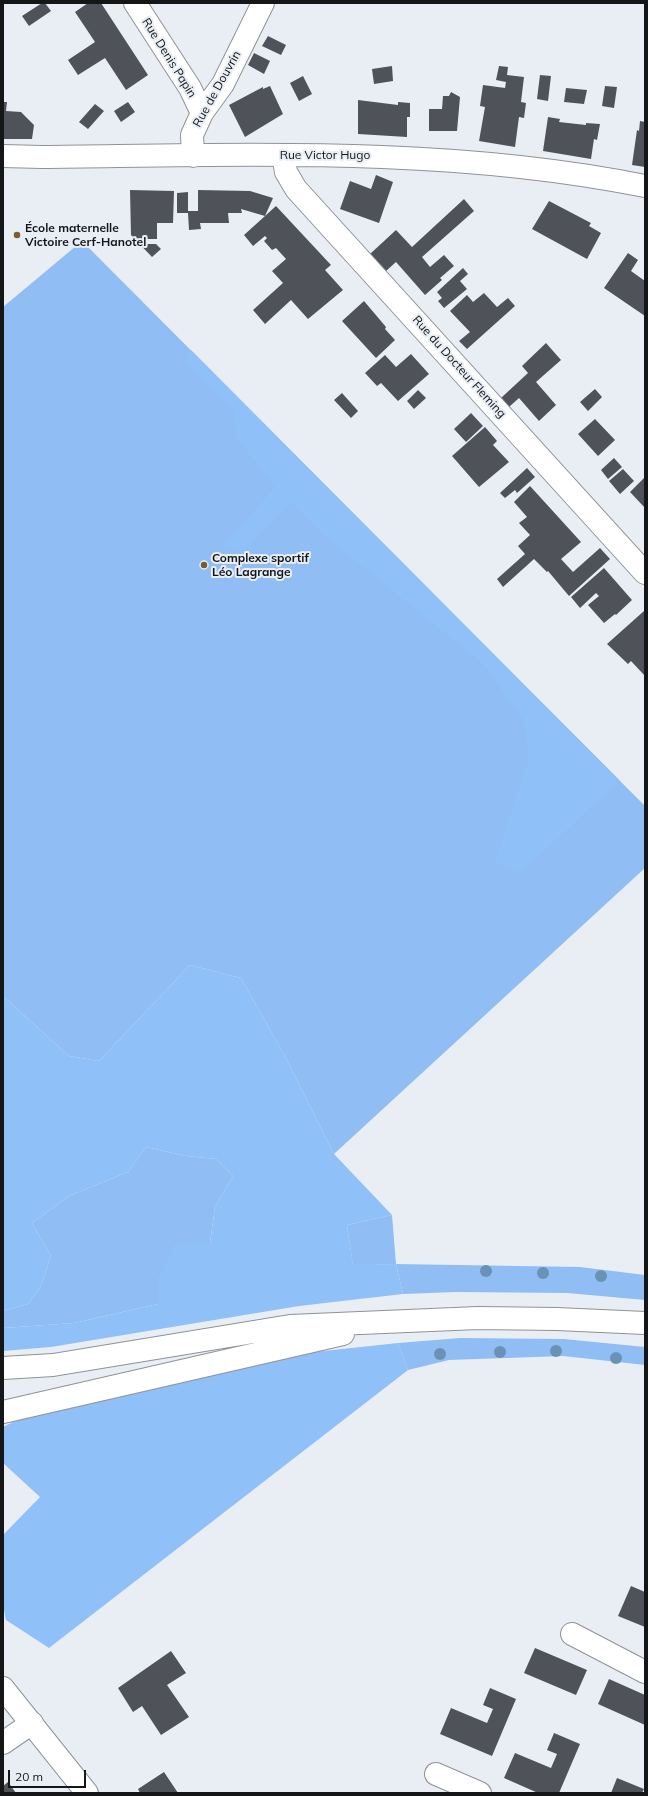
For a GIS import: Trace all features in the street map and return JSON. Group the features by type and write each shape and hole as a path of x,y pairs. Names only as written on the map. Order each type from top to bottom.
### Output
{"street":[{"name":"Rue Denis Papin","path":"135,3 190,88 202,113"},
{"name":"Rue de Douvrin","path":"193,156 192,135 202,113 223,84 263,3"},
{"name":"Rue du Docteur Fleming","path":"283,155 286,172 296,189 645,573"},
{"name":"Rue Victor Hugo","path":"3,156 373,156 502,164 645,186"},
{"path":"3,1368 53,1365 290,1326 486,1318 557,1319 645,1323"},
{"path":"3,1412 395,1322"},
{"path":"572,1634 645,1672"},
{"path":"3,1688 87,1793"},
{"path":"3,1742 32,1723"},
{"path":"436,1774 480,1793"}],"shaded area":[{"name":"Complexe sportif Léo Lagrange","path":"82,241 645,806 645,868 334,1154 287,1060 241,978 190,965 99,1061 69,1056 3,996 3,307"},
{"path":"191,350 620,781 520,873 495,862 529,759 524,721 483,664 325,536 292,503 242,552 222,547 275,487 236,437 234,410 186,362"},
{"path":"190,965 241,978 287,1060 334,1154 392,1215 347,1225 353,1265 396,1264 403,1294 299,1306 51,1347 3,1351 3,1328 74,1323 158,1304 158,1280 174,1245 210,1243 215,1207 233,1176 216,1159 186,1156 146,1147 128,1172 69,1196 32,1223 51,1256 41,1286 28,1304 3,1311 3,996 69,1056 99,1061"},
{"path":"146,1147 186,1156 216,1159 233,1176 215,1207 210,1243 158,1280 158,1304 74,1323 3,1328 3,1311 28,1304 41,1286 51,1256 32,1223 69,1196 128,1172"},
{"path":"392,1215 396,1264 353,1266 347,1225"},
{"path":"396,1264 580,1267 645,1275 645,1300 567,1293 456,1292 403,1294"},
{"path":"460,1338 564,1339 645,1347 645,1365 563,1356 449,1360 408,1370 398,1343"},
{"path":"398,1343 408,1370 49,1648 6,1620 3,1605 3,1535 40,1497 3,1463 3,1427 13,1422 66,1405 296,1354"}],"building":[{"path":"42,3 45,3 51,11 29,26 22,16"},
{"path":"88,3 101,3 148,75 126,90 105,58 78,75 68,60 95,42 75,12"},
{"path":"268,36 286,45 281,55 262,46"},
{"path":"254,53 270,61 264,74 248,65"},
{"path":"392,66 393,81 374,84 372,69"},
{"path":"499,66 508,67 507,75 524,77 521,102 526,103 524,118 519,117 515,147 479,141 485,107 480,106 483,85 505,88 506,82 496,80"},
{"path":"540,75 551,76 548,101 537,99"},
{"path":"303,76 312,94 299,101 290,83"},
{"path":"270,86 283,114 245,137 229,105 263,87 263,89"},
{"path":"605,86 617,87 614,108 602,106"},
{"path":"566,88 587,90 584,104 564,102"},
{"path":"451,92 460,97 457,131 429,131 429,109 442,109 443,96 449,96"},
{"path":"358,100 398,105 398,102 410,103 410,117 407,117 407,137 358,134"},
{"path":"3,102 7,102 6,111 21,112 34,125 32,139 3,139"},
{"path":"128,102 135,112 121,122 114,111"},
{"path":"95,104 104,111 88,129 79,122"},
{"path":"548,117 560,119 559,122 586,125 586,123 600,124 597,140 594,139 591,159 543,151"},
{"path":"640,121 645,122 645,167 632,165 637,130 639,131"},
{"path":"376,175 393,182 379,223 340,209 350,181 371,189"},
{"path":"130,190 174,191 173,223 157,223 157,239 144,239 141,242 145,246 148,244 156,244 161,249 152,257 131,235"},
{"path":"198,190 250,191 273,198 265,216 241,209 242,213 228,213 229,223 200,223 201,229 189,230 188,213 177,213 177,193 188,192 188,211 198,211"},
{"path":"464,199 474,211 422,257 430,267 444,255 454,266 440,278 442,280 425,295 396,262 386,271 370,254 396,230 412,247"},
{"path":"549,201 591,223 589,226 601,233 587,259 532,229"},
{"path":"276,206 331,265 325,270 343,290 308,319 291,300 265,324 253,310 283,283 272,271 286,259 276,248 272,250 264,241 267,238 265,236 253,246 244,235"},
{"path":"628,253 638,260 631,271 645,281 645,316 604,288"},
{"path":"463,268 468,274 460,281 467,289 444,308 438,301 442,298 437,292"},
{"path":"484,293 497,307 508,298 515,306 467,349 459,341 470,332 450,311 467,295 473,302"},
{"path":"364,301 395,340 376,358 342,321"},
{"path":"546,343 561,360 536,382 556,405 539,421 519,398 509,407 501,398 528,373 522,366"},
{"path":"411,354 429,374 398,401 381,383 377,386 365,373 385,355 396,367"},
{"path":"595,389 602,397 588,411 580,402"},
{"path":"418,390 426,398 414,409 407,401"},
{"path":"342,393 358,411 351,418 334,400"},
{"path":"471,413 483,426 466,442 454,429"},
{"path":"595,419 615,440 598,456 578,434"},
{"path":"485,427 497,441 493,445 509,462 479,487 452,456"},
{"path":"614,458 622,467 608,479 601,470"},
{"path":"527,468 535,477 517,493 515,490 505,498 500,493"},
{"path":"623,469 634,481 620,494 609,481"},
{"path":"645,477 645,508 630,492"},
{"path":"530,486 581,542 561,559 573,572 600,548 610,559 569,596 548,571 547,572 534,559 503,587 497,579 525,554 518,546 530,535 519,523 527,517 514,502"},
{"path":"604,568 632,600 616,615 615,614 604,623 588,605 599,596 596,593 580,608 571,597"},
{"path":"644,611 645,676 631,661 628,664 607,644"},
{"path":"631,1586 645,1592 645,1627 618,1616"},
{"path":"535,1648 587,1670 576,1695 524,1673"},
{"path":"171,1651 186,1673 167,1685 189,1717 161,1735 142,1706 133,1712 118,1688"},
{"path":"609,1679 645,1695 645,1725 598,1704"},
{"path":"490,1688 516,1699 492,1756 440,1734 451,1708 487,1723 493,1709 483,1705"},
{"path":"554,1733 580,1744 559,1793 538,1793 504,1778 515,1753 551,1768 557,1754 547,1750"},
{"path":"164,1772 178,1793 140,1793 138,1789"},
{"path":"617,1778 644,1789 642,1793 611,1793"},
{"path":"8,1782 16,1793 3,1793 3,1786"}],"place":[{"name":"École maternelle Victoire Cerf-Hanotel","path":"17,235"},
{"name":"Complexe sportif Léo Lagrange","path":"204,565"}]}
